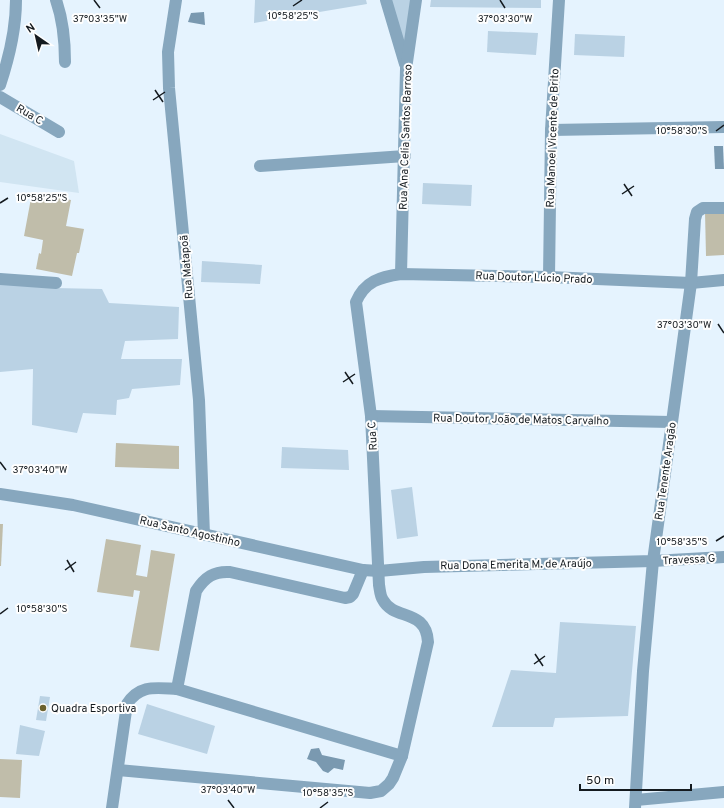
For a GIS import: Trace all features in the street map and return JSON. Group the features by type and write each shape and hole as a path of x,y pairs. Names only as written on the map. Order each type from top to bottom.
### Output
{"street":[{"path":"0,85 12,42 16,0"},
{"path":"56,0 62,20 65,42 65,62"},
{"name":"Rua Matapoã","path":"176,0 168,52 169,88 199,400 204,535"},
{"path":"386,0 406,69"},
{"name":"Rua Ana Celia Santos Barroso","path":"401,274 406,69 416,0"},
{"name":"Rua Manoel Vicente de Brito","path":"549,277 551,130 559,0"},
{"name":"Rua C","path":"0,97 60,132"},
{"path":"551,130 724,127"},
{"path":"260,166 405,156"},
{"name":"Rua Tenente Aragão","path":"635,804 643,671 653,561 691,283 696,212 703,208 724,208"},
{"name":"Rua Doutor Lúcio Prado","path":"356,302 360,292 372,282 384,277 401,274 549,277 691,283 724,280"},
{"path":"0,279 56,283"},
{"name":"Rua C","path":"356,302 372,416 379,585 383,601 395,611 419,621 424,626 428,634 428,642 402,756"},
{"name":"Rua Doutor João de Matos Carvalho","path":"372,416 671,422"},
{"name":"Rua Santo Agostinho","path":"0,494 73,505 363,570 379,571"},
{"name":"Travessa G","path":"653,561 724,557"},
{"name":"Rua Dona Emerita M. de Araújo","path":"379,571 424,566 653,561"},
{"path":"176,689 196,592 201,583 210,576 220,571 230,572 345,598 350,597 353,594 363,570"},
{"path":"112,808 127,704 132,696 149,688 176,689 402,756 394,778 389,784 381,791 370,793 118,770"},
{"path":"635,804 724,792"}],"shaded area":[{"path":"255,0 366,0 367,4 254,23"},
{"path":"383,0 411,0 403,65"},
{"path":"431,0 541,0 541,8 430,7"},
{"path":"204,12 205,25 188,22 191,13"},
{"path":"488,31 538,33 536,55 487,52"},
{"path":"575,34 625,36 624,57 574,55"},
{"path":"0,134 74,161 79,193 0,182"},
{"path":"714,146 723,146 724,169 715,169"},
{"path":"423,183 472,185 471,206 422,204"},
{"path":"202,261 262,265 260,284 201,282"},
{"path":"0,283 54,288 102,289 109,303 179,307 178,339 125,341 121,359 182,359 180,385 132,389 129,398 117,400 116,415 83,413 77,433 32,425 33,369 0,372"},
{"path":"282,447 348,450 349,470 281,468"},
{"path":"412,487 418,536 397,539 391,490"},
{"path":"560,622 636,626 628,716 555,718 553,727 492,727 511,670 556,673"},
{"name":"Quadra Esportiva","path":"40,696 50,697 46,721 36,720"},
{"path":"147,704 215,726 207,754 138,734"},
{"path":"20,725 45,731 39,756 16,754"},
{"path":"319,748 322,755 345,760 343,770 334,768 328,773 323,771 316,762 307,759 311,749"}],"building":[{"path":"32,193 71,200 66,226 84,229 72,276 36,269 39,253 41,254 43,240 24,236"},
{"path":"705,212 724,212 724,255 706,256"},
{"path":"116,443 179,446 179,469 115,467"},
{"path":"0,524 3,524 1,566 0,566"},
{"path":"106,539 141,545 136,575 147,577 151,550 175,554 159,651 130,647 140,591 134,590 133,597 97,592"},
{"path":"0,759 22,760 20,798 0,797"}],"place":[{"name":"Quadra Esportiva","path":"43,708"}]}
